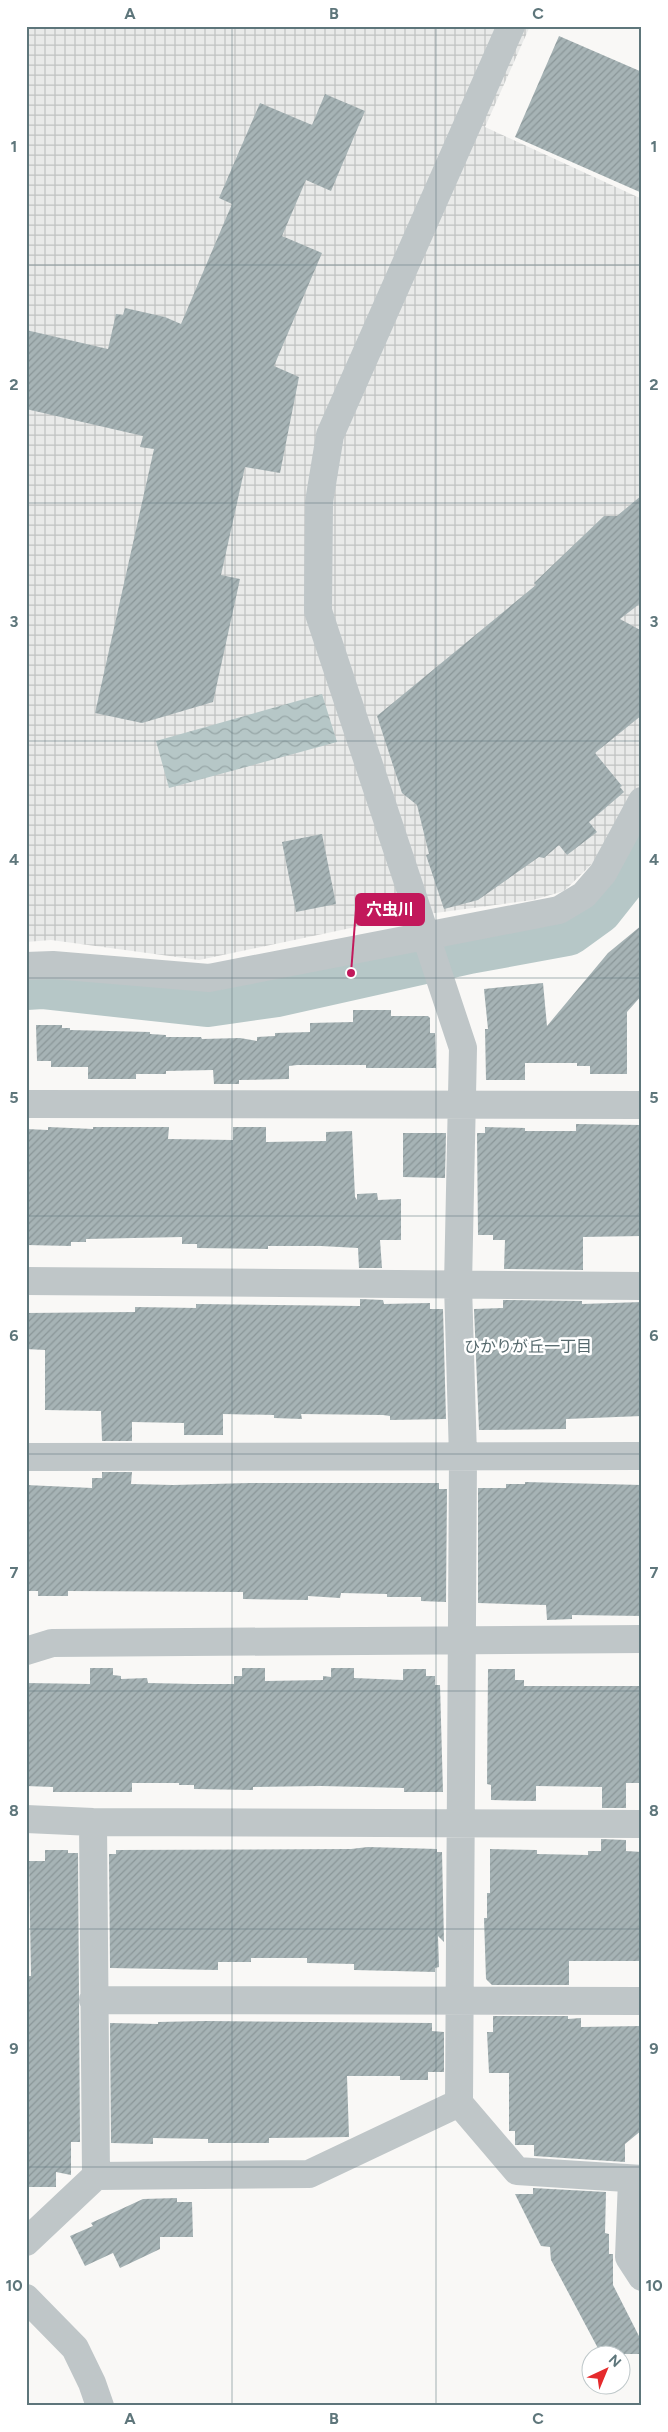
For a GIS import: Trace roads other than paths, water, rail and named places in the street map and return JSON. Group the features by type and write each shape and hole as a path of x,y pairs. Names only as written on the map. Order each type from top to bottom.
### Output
{"street":[{"path":"511,26 330,435 319,502 318,611 463,1048 458,1285 463,1457 459,2103 516,2171 637,2179 629,2257 642,2277"},
{"path":"26,966 53,965 209,978 559,910 584,895 603,873 642,801"},
{"path":"26,1104 642,1105"},
{"path":"26,1281 642,1286"},
{"path":"26,1457 642,1456"},
{"path":"26,1651 52,1643 642,1639"},
{"path":"26,1819 93,1822 642,1824"},
{"path":"93,1822 93,2000 96,2176"},
{"path":"93,2000 460,1999 642,2001"},
{"path":"26,2242 96,2176 310,2174 459,2103"},
{"path":"26,2298 75,2348 92,2382 100,2406"}],"water":[{"path":"322,694 337,742 169,788 156,741"}],"waterway":[{"path":"26,983 42,982 207,1000 277,990 469,947 567,929 596,908 642,850"}],"place":[{"name":"穴虫川","path":"351,973"}],"district":[{"name":"ひかりが丘一丁目","path":"528,1346"}]}
